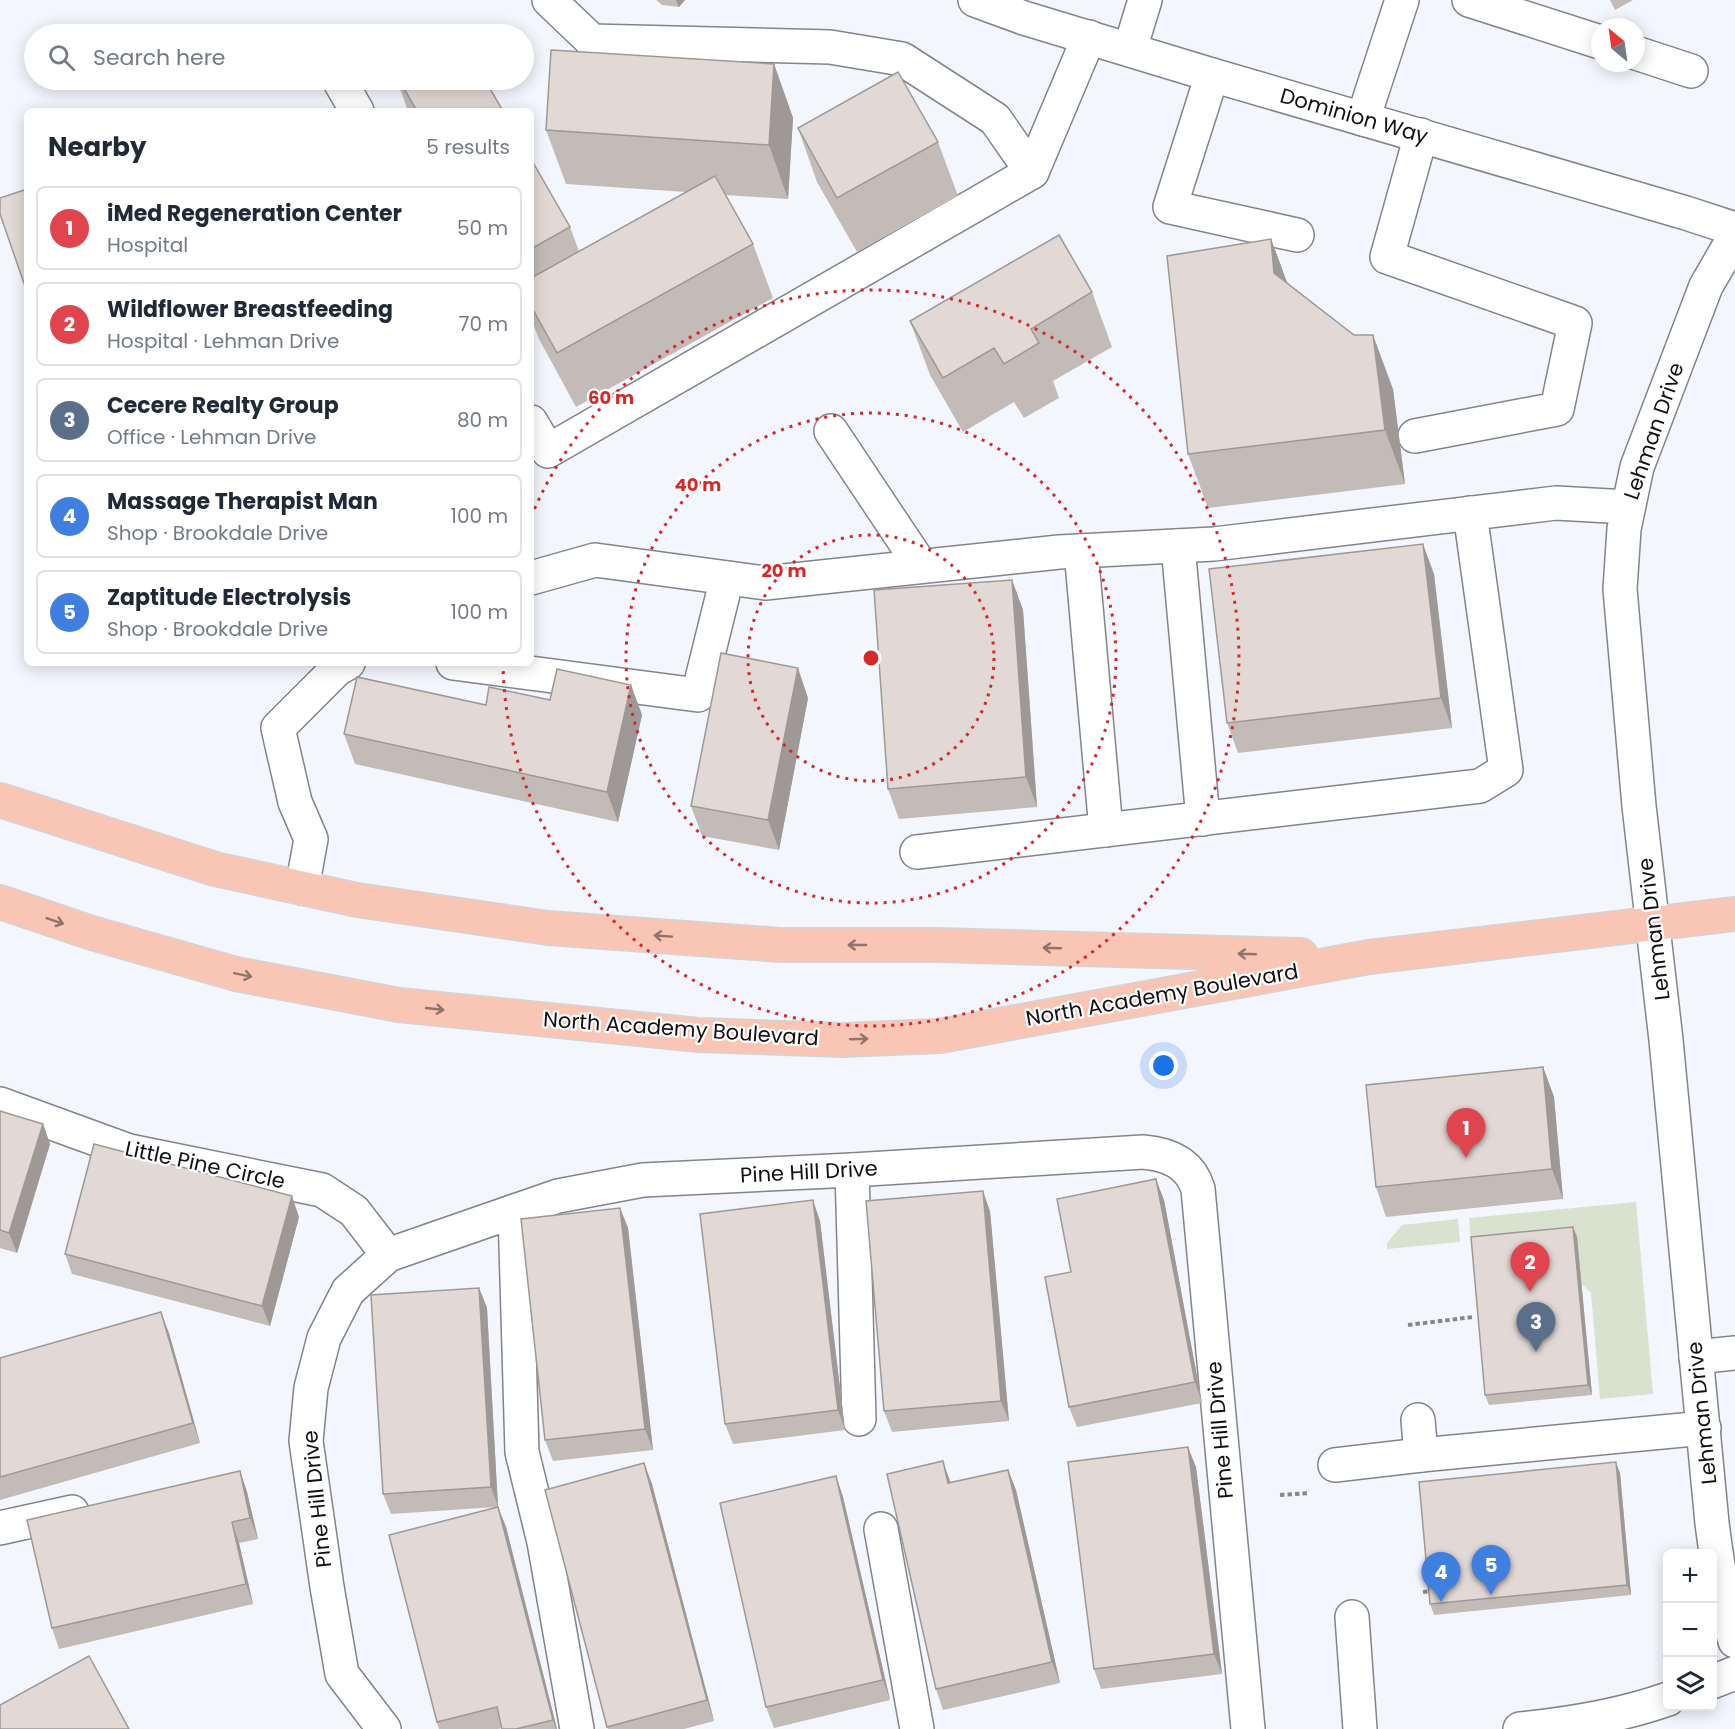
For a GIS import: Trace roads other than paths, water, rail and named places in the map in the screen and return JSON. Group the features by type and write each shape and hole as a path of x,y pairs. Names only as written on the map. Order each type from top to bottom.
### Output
{"highway":[{"name":"North Academy Boulevard","path":"0,800 215,869 357,900 548,928 781,945 938,945 1369,957"},
{"name":"North Academy Boulevard","path":"0,902 92,933 236,974 399,1005 536,1020 721,1035 843,1040 940,1036 1369,957 1735,914"}],"street":[{"path":"549,0 592,41 830,47 902,59 995,118 1032,172"},
{"name":"Dominion Way","path":"975,0 1024,18 1212,75 1735,229"},
{"path":"1130,49 1145,0"},
{"path":"1363,118 1402,0"},
{"path":"1469,0 1591,39"},
{"path":"534,427 548,452 1032,172 1089,37"},
{"path":"1645,56 1691,71"},
{"path":"1212,75 1170,207 1297,235"},
{"path":"345,90 355,108"},
{"path":"1415,436 1557,409 1575,322 1386,256 1421,135"},
{"name":"Lehman Drive","path":"1735,236 1706,286 1647,436 1637,468 1624,529 1621,580 1622,616 1640,806 1666,1040 1718,1567 1735,1641"},
{"path":"831,431 921,566"},
{"path":"534,577 595,561 765,583 1081,551 1214,544 1556,503 1628,507"},
{"path":"917,852 1480,786 1506,770 1470,513"},
{"path":"1178,546 1203,819"},
{"path":"1081,551 1106,830"},
{"path":"476,666 698,695 727,578"},
{"path":"302,888 311,839 295,802 278,728 342,666"},
{"name":"Little Pine Circle","path":"0,1104 129,1151 322,1190 354,1211 388,1255"},
{"name":"Pine Hill Drive","path":"384,1729 342,1674 306,1441 311,1388 324,1338 348,1291 388,1255 558,1196 643,1180 1143,1152 1170,1157 1181,1164 1194,1178 1199,1202 1248,1729"},
{"path":"852,1170 859,1419"},
{"path":"515,1211 522,1452 544,1542 577,1729"},
{"path":"1696,1357 1735,1353"},
{"path":"1418,1420 1421,1455"},
{"path":"1335,1464 1704,1428"},
{"path":"0,1528 102,1505"},
{"path":"881,1529 917,1729"},
{"path":"1352,1617 1360,1729"},
{"path":"1717,1680 1735,1673"},
{"path":"1520,1729 1651,1712"}],"place":[{"name":"iMed Regeneration Center","path":"1466,1158"},
{"name":"Wildflower Breastfeeding","path":"1530,1292"},
{"name":"Cecere Realty Group","path":"1536,1352"},
{"name":"Zaptitude Electrolysis","path":"1491,1595"},
{"name":"Massage Therapist Man","path":"1441,1602"}]}
